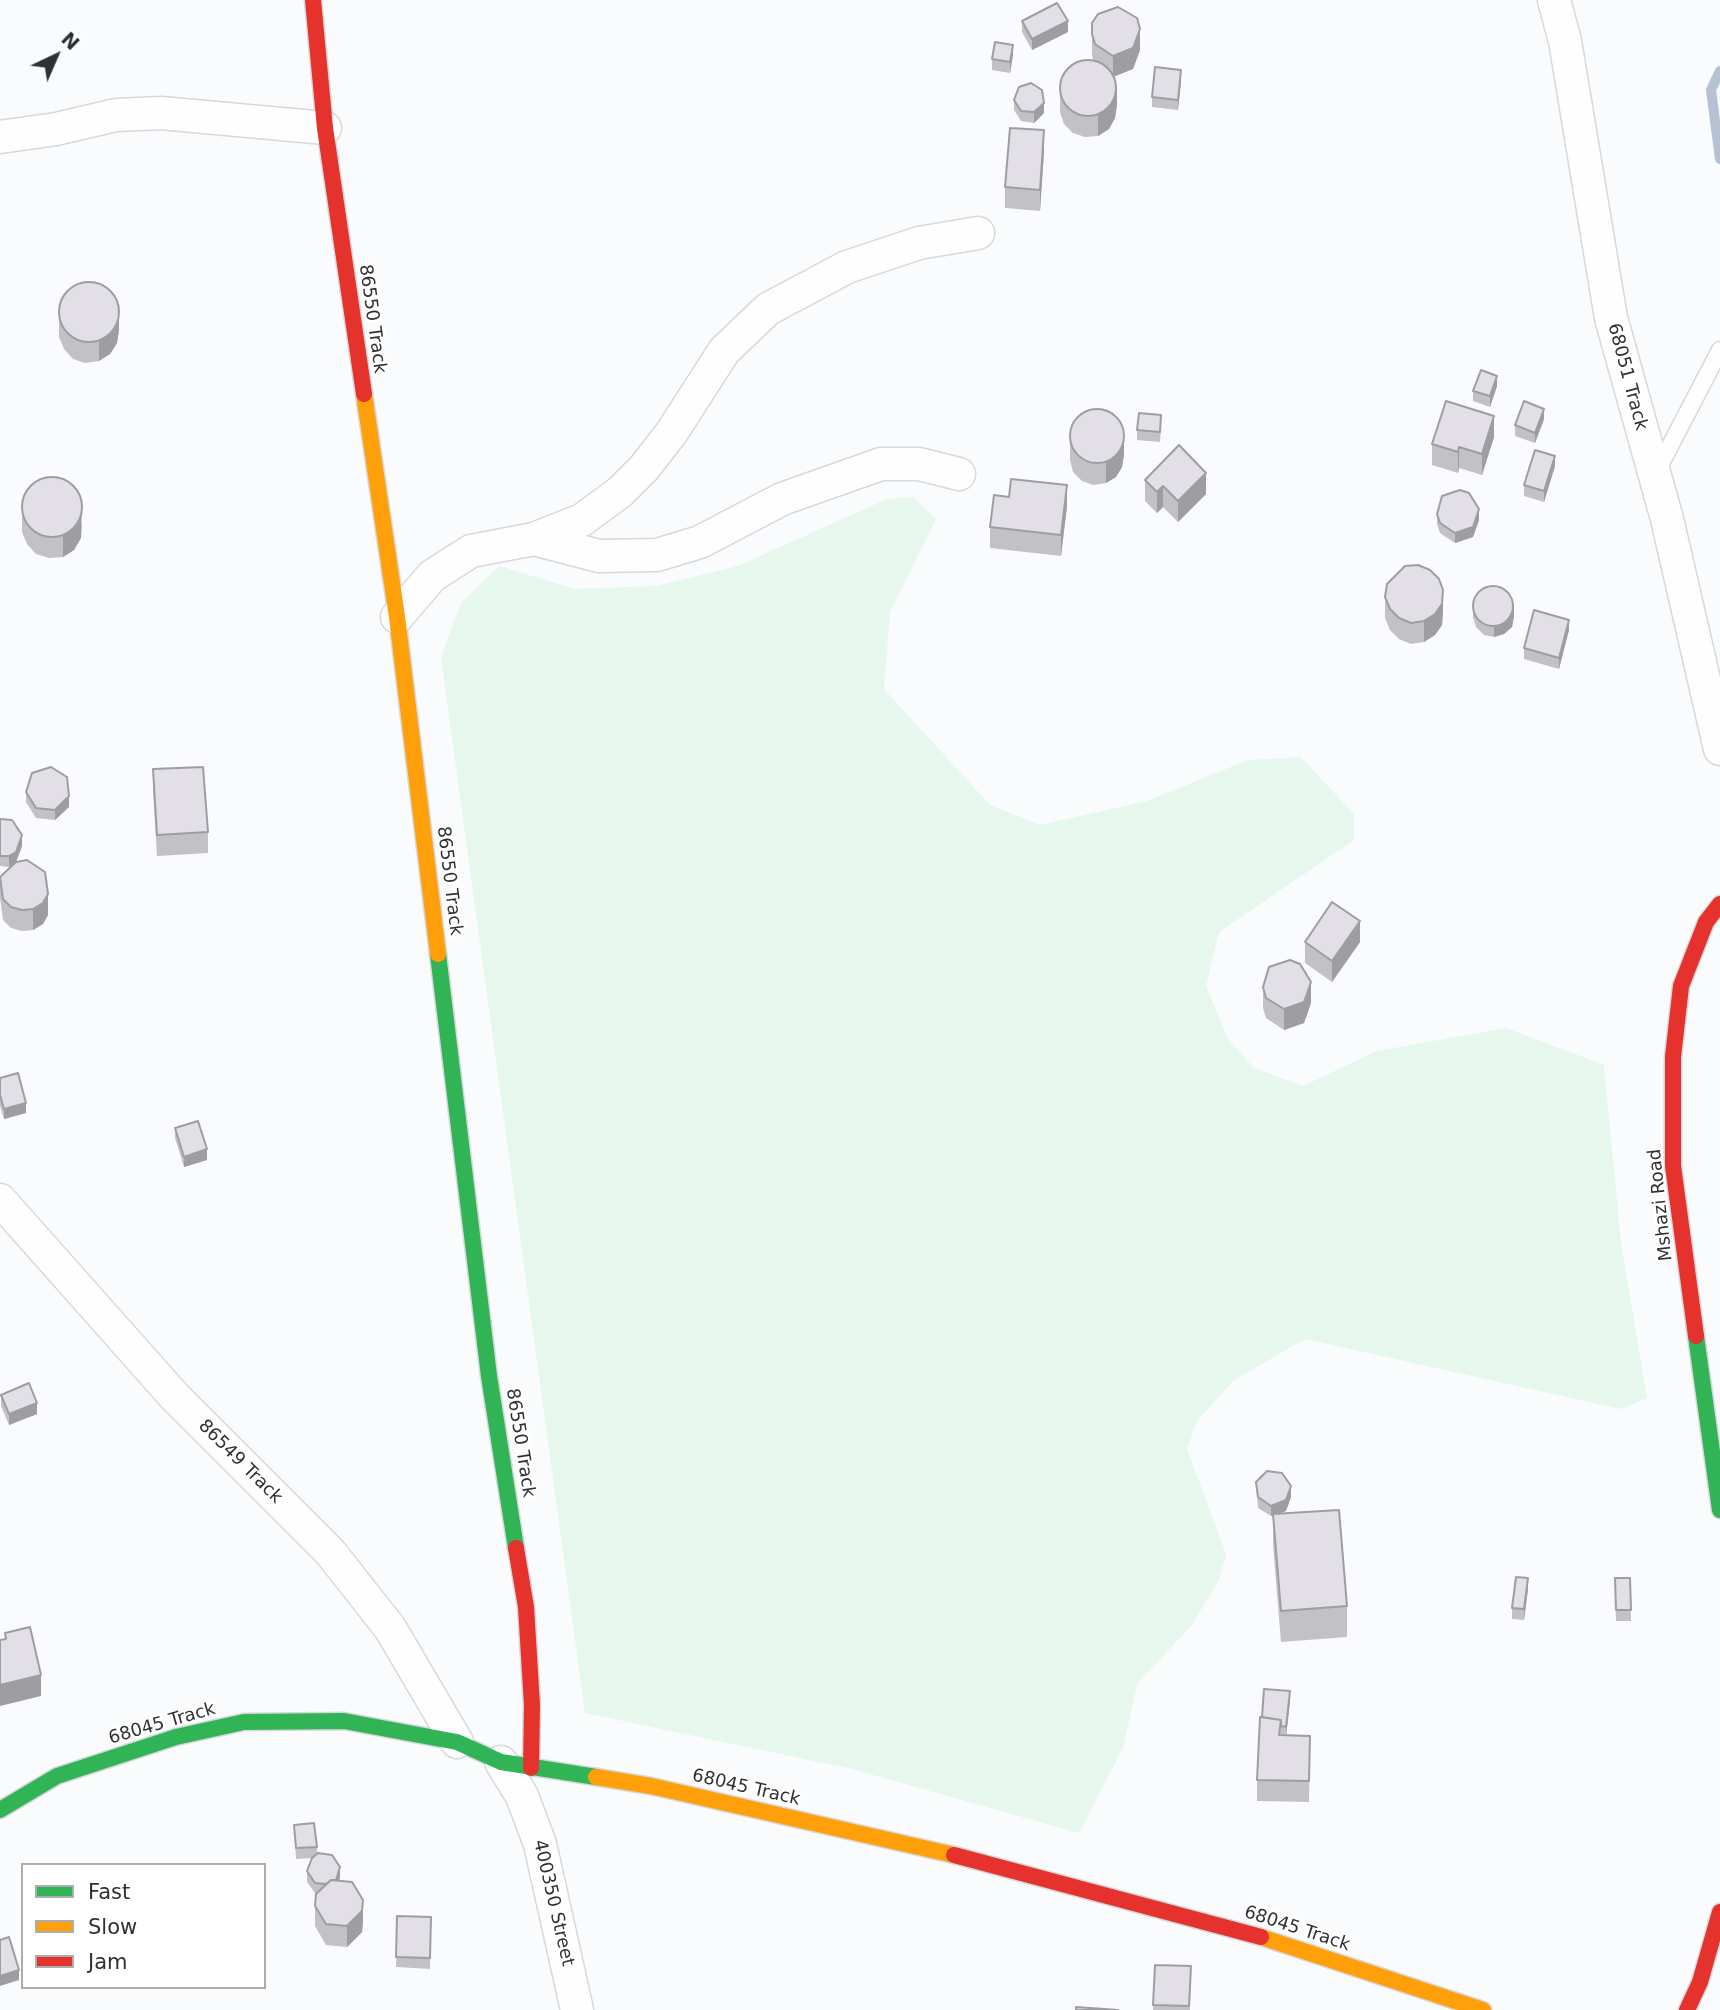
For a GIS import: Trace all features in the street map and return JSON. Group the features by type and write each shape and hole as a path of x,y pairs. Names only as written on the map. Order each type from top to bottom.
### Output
{"street":[{"name":"86550 Track","path":"313,0 325,128 397,617 489,1376 526,1607 532,1705 516,1765"},
{"name":"68051 Track","path":"1554,0 1565,41 1611,318 1655,475 1720,749"},
{"path":"0,137 56,129 116,115 161,113 325,128"},
{"path":"397,617 432,576 471,551 534,539 582,520 620,492 672,432 724,351 768,309 847,267 919,243 978,233"},
{"path":"534,539 598,556 657,555 700,542 782,499 881,464 919,464 959,474"},
{"name":"Mshazi Road","path":"1720,904 1706,922 1681,986 1672,1057 1672,1084 1673,1166 1720,1510"},
{"name":"86549 Track","path":"0,1200 175,1397 330,1552 390,1628 457,1742"},
{"name":"68045 Track","path":"0,1810 57,1776 176,1737 244,1722 344,1721 457,1742 516,1765 651,1786 1007,1867 1238,1929 1483,2010"},
{"name":"400350 Street","path":"516,1765 522,1796 540,1844 578,2010"},
{"path":"1687,2010 1700,1982 1720,1912"}],"lane":[{"path":"1655,475 1720,350"}],"shaded area":[{"path":"913,497 936,519 890,612 884,689 990,805 1040,825 1147,801 1248,760 1301,757 1354,814 1354,840 1219,932 1206,986 1228,1039 1254,1068 1303,1086 1377,1051 1506,1028 1604,1065 1621,1243 1647,1398 1621,1409 1305,1339 1234,1380 1197,1421 1187,1449 1226,1554 1219,1580 1191,1626 1137,1684 1123,1748 1079,1833 852,1769 585,1713 441,657 461,603 499,566 575,589 657,586 738,566 887,499"}],"building":[{"path":"1057,3 1068,21 1032,39 1022,21"},
{"path":"1118,7 1137,18 1140,29 1133,48 1113,56 1095,44 1092,23 1098,14"},
{"path":"995,42 1013,45 1010,62 992,59"},
{"path":"1082,60 1094,60 1104,64 1112,72 1116,88 1112,104 1104,112 1094,116 1082,116 1072,112 1064,104 1060,94 1060,82 1064,72 1072,64"},
{"path":"1155,67 1181,70 1178,100 1152,97"},
{"path":"1031,83 1042,90 1044,103 1034,112 1021,111 1014,100 1019,87"},
{"path":"1010,128 1044,130 1040,190 1005,187"},
{"path":"89,282 110,291 119,312 110,333 89,342 68,333 59,312 68,291"},
{"path":"1481,370 1497,376 1490,396 1473,391"},
{"path":"1446,401 1494,416 1482,454 1459,447 1458,452 1432,444"},
{"path":"1524,401 1544,409 1535,433 1515,425"},
{"path":"1097,409 1116,417 1124,436 1116,455 1097,463 1078,455 1070,436 1078,417"},
{"path":"1139,413 1161,415 1160,432 1137,430"},
{"path":"1179,445 1206,473 1178,501 1163,486 1157,492 1145,480"},
{"path":"1535,450 1555,456 1544,491 1524,485"},
{"path":"52,477 69,482 77,490 82,507 77,524 69,532 52,537 35,532 27,524 22,507 27,490 35,482"},
{"path":"1011,479 1067,485 1061,535 990,527 994,495 1009,497"},
{"path":"1460,490 1469,493 1479,509 1473,527 1455,533 1440,523 1437,514 1442,496"},
{"path":"1418,565 1430,570 1439,579 1443,590 1442,604 1435,614 1424,621 1411,623 1399,618 1390,609 1385,597 1387,584 1405,566"},
{"path":"1493,586 1501,587 1507,592 1512,598 1512,614 1507,620 1501,625 1493,626 1485,625 1479,620 1474,614 1473,606 1474,598 1479,592 1485,587"},
{"path":"1534,610 1569,620 1559,658 1524,648"},
{"path":"51,767 67,777 69,796 55,810 36,808 26,792 32,773"},
{"path":"203,767 208,832 157,835 153,769"},
{"path":"0,819 12,820 22,835 16,852 9,856 0,856"},
{"path":"27,860 45,872 48,894 43,903 33,909 22,910 11,907 3,899 0,877 16,862"},
{"path":"1332,902 1360,921 1332,961 1305,942"},
{"path":"1290,960 1300,964 1311,982 1304,1002 1284,1009 1266,998 1263,987 1269,967"},
{"path":"18,1073 26,1103 4,1109 0,1095 0,1078"},
{"path":"198,1121 207,1149 184,1157 175,1128"},
{"path":"29,1383 37,1403 9,1414 1,1395"},
{"path":"1267,1471 1282,1473 1291,1486 1286,1500 1271,1506 1258,1497 1256,1482"},
{"path":"1339,1510 1347,1606 1281,1611 1273,1514"},
{"path":"1516,1577 1528,1578 1524,1609 1512,1608"},
{"path":"1615,1578 1630,1578 1631,1610 1616,1610"},
{"path":"30,1627 41,1675 0,1685 0,1640 6,1639 5,1633"},
{"path":"1264,1689 1290,1691 1286,1727 1281,1726 1281,1720 1262,1717"},
{"path":"1260,1717 1281,1720 1279,1735 1310,1736 1309,1781 1257,1780"},
{"path":"314,1823 317,1847 296,1848 294,1825"},
{"path":"318,1853 332,1855 340,1867 336,1880 326,1884 315,1883 307,1871 312,1858"},
{"path":"331,1880 352,1882 363,1900 362,1911 347,1926 326,1924 315,1906 316,1894"},
{"path":"397,1916 431,1917 430,1958 396,1957"},
{"path":"9,1937 19,1970 0,1976 0,1940"},
{"path":"1155,1965 1191,1966 1189,2006 1153,2005"},
{"path":"1076,2007 1118,2010 1076,2010"}],"waterway":[{"path":"1720,71 1711,90 1720,159"}],"traffic: fast":[{"path":"438,954 489,1376 516,1548"},
{"path":"1696,1336 1720,1510"},
{"path":"0,1810 57,1776 176,1737 244,1722 344,1721 457,1742 501,1762 596,1777"}],"traffic: slow":[{"path":"364,394 397,617 438,954"},
{"path":"596,1777 651,1786 954,1855"},
{"path":"1261,1937 1483,2010"}],"traffic: jam":[{"path":"313,0 325,128 364,394"},
{"path":"1696,1336 1673,1166 1673,1057 1681,986 1706,922 1720,904"},
{"path":"516,1548 526,1607 532,1705 531,1768"},
{"path":"954,1855 1261,1937"},
{"path":"1687,2010 1700,1982 1720,1912"}]}
